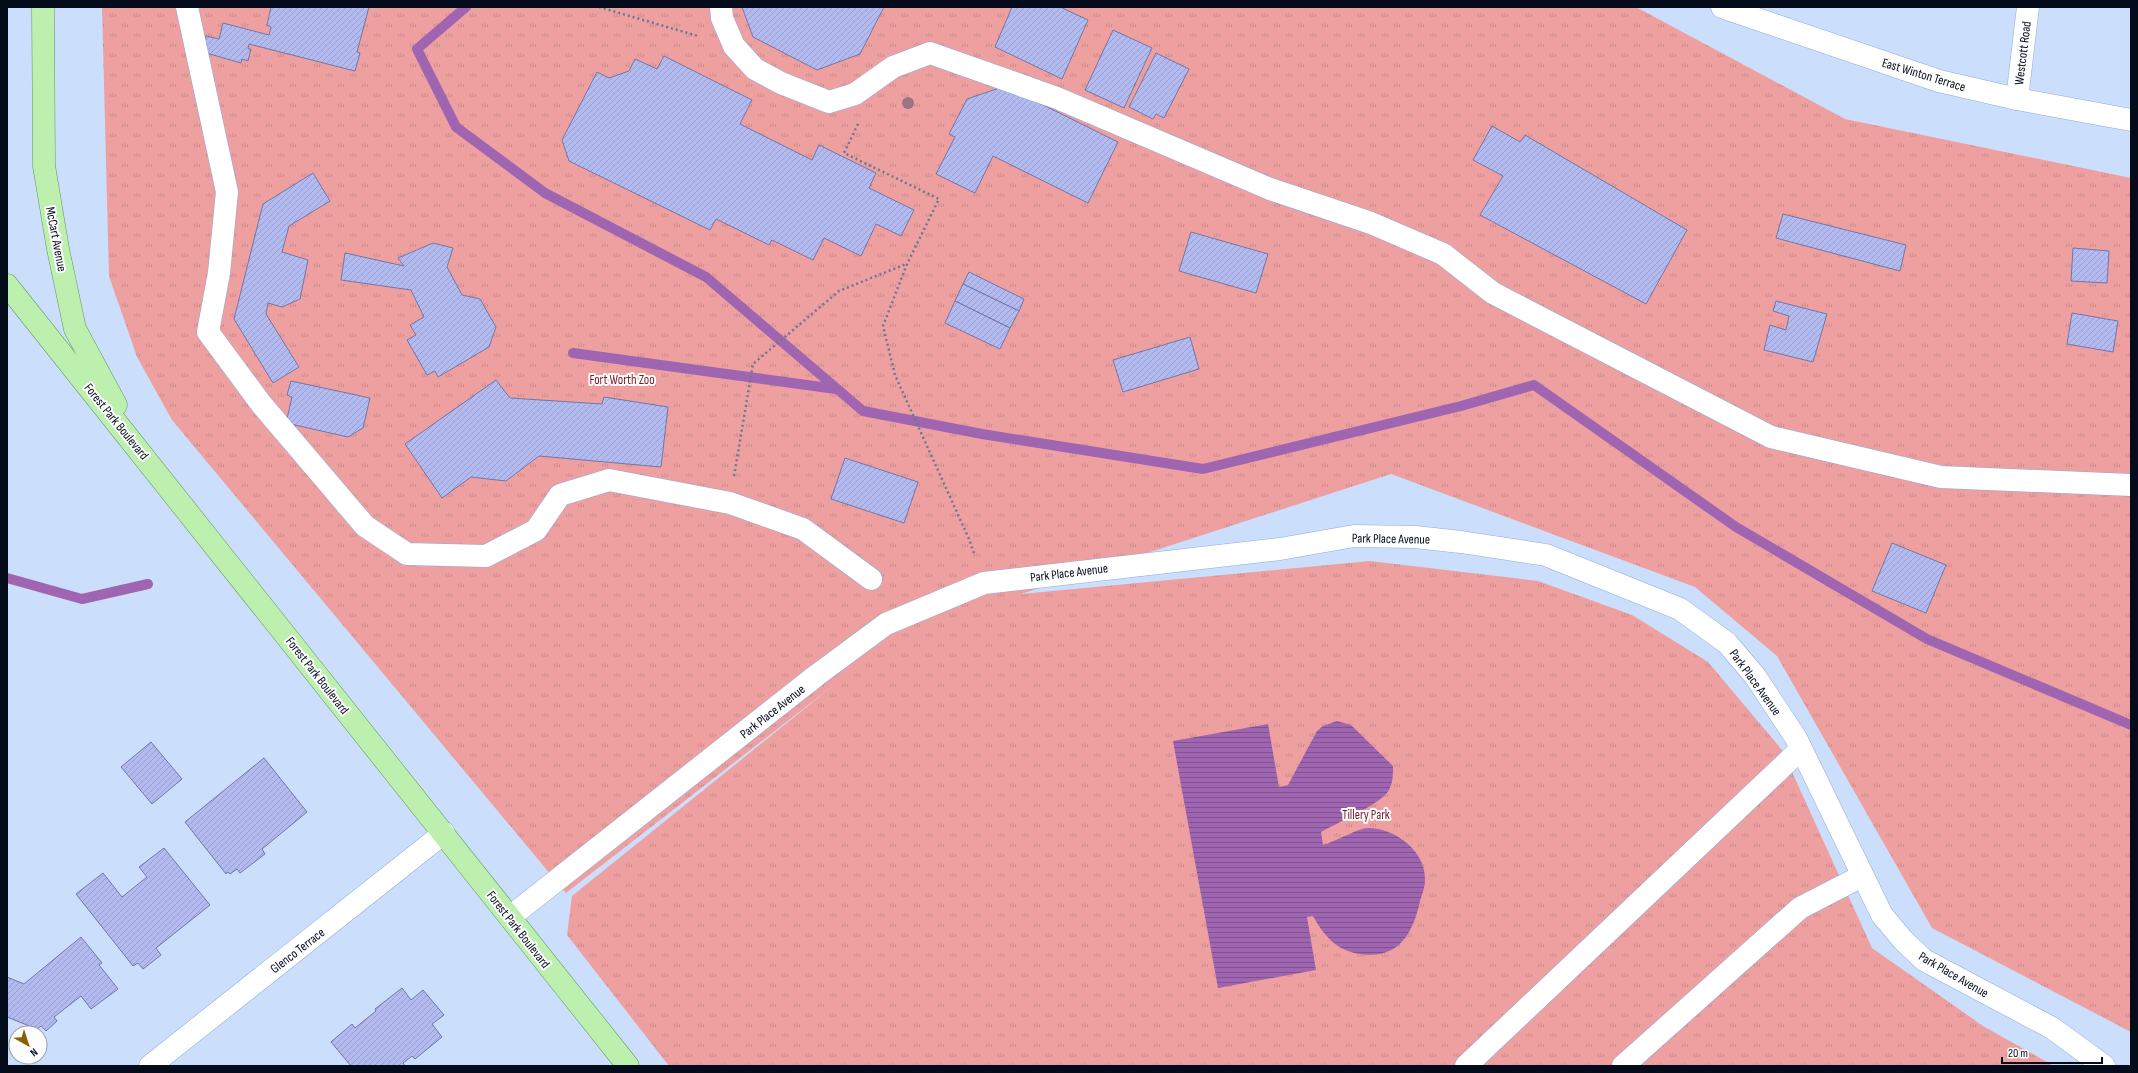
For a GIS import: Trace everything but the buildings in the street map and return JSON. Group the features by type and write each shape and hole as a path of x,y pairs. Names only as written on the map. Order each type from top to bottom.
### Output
{"main road":[{"name":"McCart Avenue","path":"42,7 44,166 58,249 75,329 143,454"},
{"name":"Forest Park Boulevard","path":"7,285 143,454 628,1066"}],"street":[{"path":"187,7 227,192 219,273 208,332 262,405 365,526 407,554 486,556 536,530 560,495 609,480 730,503 803,529 871,579"},
{"path":"721,7 722,18 734,46 755,69 782,83 829,102 855,94 893,67 930,53 1057,98 1270,189 1371,223 1443,254 1493,293 1771,437 1940,477 2131,485"},
{"name":"East Winton Terrace","path":"1722,7 1938,81 2017,99 2131,120"},
{"name":"Westcott Road","path":"2017,99 2028,7"},
{"name":"Park Place Avenue","path":"510,917 811,680 886,624 984,583 1280,548 1354,536 1422,538 1546,555 1680,609 1727,643 1755,676 1801,749 1882,916 1903,940 1924,960 2052,1028 2104,1066"},
{"path":"1466,1066 1801,749"},
{"name":"Glenco Terrace","path":"150,1066 444,834"},
{"path":"1623,1066 1800,908 1862,876"}],"path":[{"path":"599,7 734,46"},
{"path":"861,117 844,153 939,198 907,264 883,326 895,375 969,539"},
{"path":"738,444 753,364 839,291 907,264"}],"green space":[{"name":"Fort Worth Zoo","path":"102,7 1636,7 1845,119 2131,178 2131,1032 1932,928 1777,656 1695,587 1391,474 1021,594 1370,561 1538,581 1632,615 1708,662 1782,750 1872,948 1983,1026 2054,1066 669,1066 567,935 572,896 834,685 566,893 172,420 137,357 109,276"}],"shaded area":[{"path":"1337,721 1351,725 1393,766 1393,777 1389,790 1382,798 1366,809 1321,832 1323,845 1359,830 1368,828 1388,832 1407,843 1415,851 1420,860 1424,869 1425,880 1413,924 1402,942 1385,953 1373,955 1360,954 1344,950 1327,936 1313,916 1307,917 1316,970 1218,988 1173,741 1268,724 1279,787 1288,785 1317,731 1323,726"}],"waterway":[{"path":"466,7 417,49 456,127 545,193 706,277 863,411 982,434 1203,469 1461,406 1534,385 1736,527 1927,639 2131,725"},
{"path":"573,353 836,389"},
{"path":"7,578 82,599 148,584"}],"park label":[{"name":"Tillery Park","path":"1366,814"}]}
